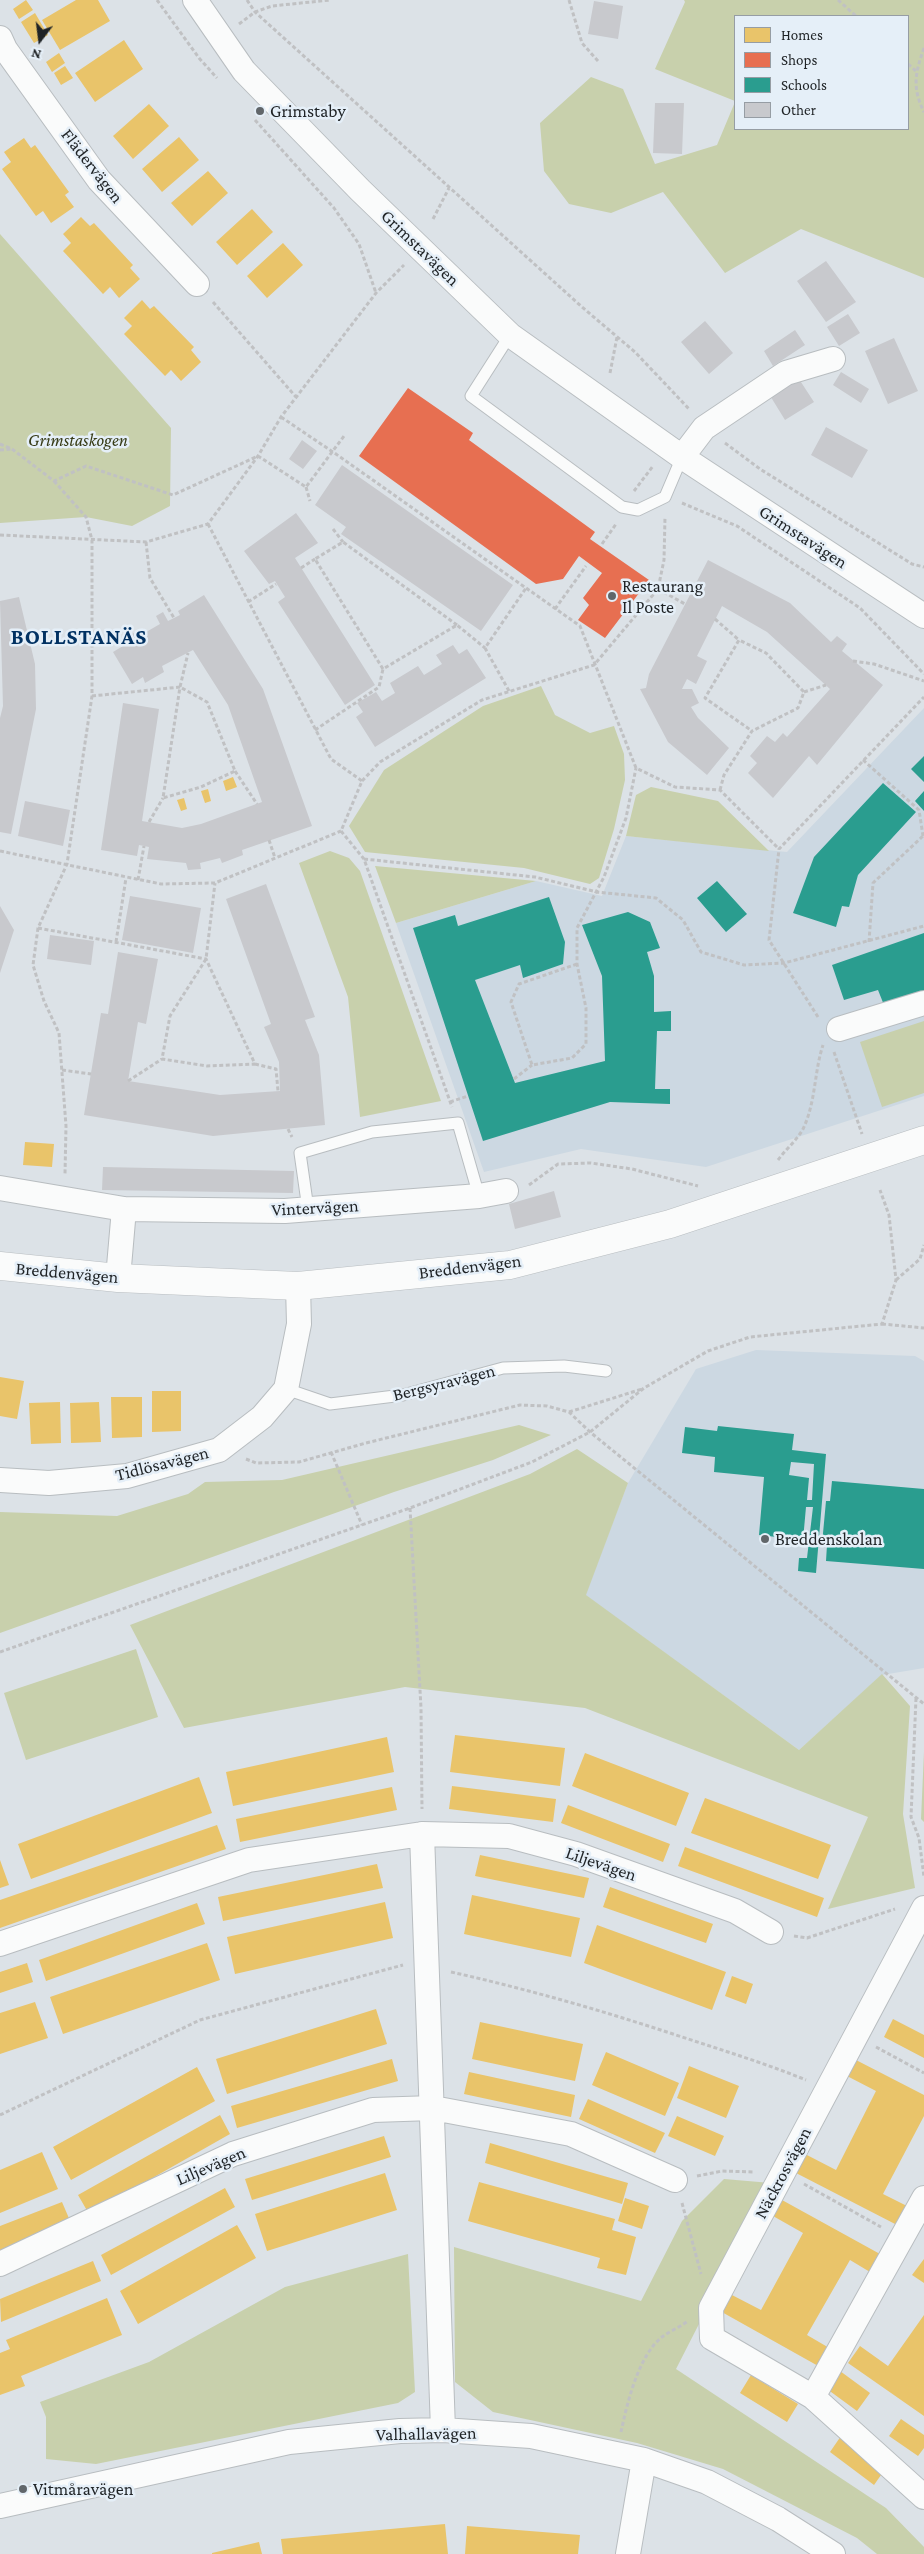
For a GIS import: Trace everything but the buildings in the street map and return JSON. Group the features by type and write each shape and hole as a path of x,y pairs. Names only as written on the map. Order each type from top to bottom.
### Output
{"street":[{"name":"Grimstavägen","path":"195,0 244,71 360,190 510,335 682,457 924,616"},
{"name":"Flädervägen","path":"0,38 5,49 99,180 198,284"},
{"path":"682,457 704,428 786,373 833,360"},
{"path":"830,1036 924,1003"},
{"name":"Breddenvägen","path":"0,1266 118,1278 298,1286 510,1265 670,1224 924,1140"},
{"name":"Vintervägen","path":"0,1188 124,1209 285,1211 479,1196 506,1191"},
{"path":"118,1278 124,1209"},
{"name":"Tidlösavägen","path":"0,1480 49,1483 127,1476 219,1450 262,1417 286,1389 299,1324 298,1286"},
{"path":"422,1834 443,2430"},
{"name":"Liljevägen","path":"0,1944 249,1860 422,1834 509,1836 576,1854 735,1911 771,1932"},
{"name":"Näckrosvägen","path":"920,2484 813,2397 712,2338 711,2308 924,1908"},
{"name":"Liljevägen","path":"0,2264 232,2154 373,2110 433,2108 571,2134 675,2180"},
{"path":"813,2397 924,2198"},
{"name":"Valhallavägen","path":"0,2506 289,2442 400,2431 443,2430 531,2436 644,2460 707,2482 778,2519 833,2554"},
{"path":"628,2554 644,2460"}],"lane":[{"path":"510,335 471,396 622,507 638,510 665,497 682,457"},
{"path":"308,1209 300,1153 372,1132 458,1123 479,1196"},
{"name":"Bergsyravägen","path":"286,1389 330,1404 403,1395 503,1368 564,1366 606,1372"}],"path":[{"path":"156,0 199,58 218,79"},
{"path":"247,0 255,12 449,188 635,352 680,398 704,428 760,469 912,564 924,567"},
{"path":"220,36 255,12 272,6 330,0"},
{"path":"569,0 582,44 598,61"},
{"path":"838,0 855,15"},
{"path":"924,48 916,71 916,98 924,112"},
{"path":"909,65 916,71"},
{"path":"250,115 334,208 359,244 376,293"},
{"path":"433,219 449,188"},
{"path":"0,535 146,542 208,524 258,456 281,417 296,397 376,293 408,261"},
{"path":"198,284 296,397"},
{"path":"610,373 617,337"},
{"path":"281,417 580,626 636,768 626,818 604,877 577,928 577,964 586,1008 586,1044 572,1058 532,1065 514,1079"},
{"path":"306,488 344,436"},
{"path":"0,444 12,449 54,481 86,517 92,540 92,696 67,864 38,928 33,965 44,1001 59,1033 66,1126 65,1200"},
{"path":"0,450 12,449"},
{"path":"54,481 86,466 173,495 258,456"},
{"path":"258,456 306,488 310,501"},
{"path":"0,851 161,884 215,883 341,831 362,781 380,762 482,700 594,665 658,589 664,560 665,497 737,526 860,608 924,674"},
{"path":"602,544 618,522 622,507"},
{"path":"208,524 331,759 362,781"},
{"path":"333,529 343,542 457,625 485,648 509,691"},
{"path":"146,542 150,578 174,618"},
{"path":"301,568 343,542"},
{"path":"315,559 383,668 379,687 315,730"},
{"path":"555,609 586,566"},
{"path":"248,602 276,584"},
{"path":"485,648 526,588"},
{"path":"658,589 685,604"},
{"path":"715,619 739,640 766,653 804,692"},
{"path":"383,668 457,625"},
{"path":"739,640 705,698 752,731"},
{"path":"149,822 163,798 180,687 188,653"},
{"path":"853,661 874,664 924,681"},
{"path":"804,692 826,685"},
{"path":"92,696 180,687 207,702 235,771 257,804"},
{"path":"720,790 724,775 752,731 798,708 804,692"},
{"path":"865,1142 830,1036 769,940 779,849 924,697"},
{"path":"863,760 919,810 924,837 873,883 869,942"},
{"path":"636,768 675,786 720,790 779,849"},
{"path":"163,798 200,787 235,771"},
{"path":"341,831 364,859 458,1123"},
{"path":"269,840 275,858"},
{"path":"138,880 144,846"},
{"path":"364,859 535,876 597,892 656,898 683,920 702,952 744,966 784,963 924,926"},
{"path":"116,942 126,878"},
{"path":"162,1059 170,1016 206,959 215,883"},
{"path":"38,928 206,959"},
{"path":"206,959 255,1064"},
{"path":"532,1065 511,1002 519,984 577,964"},
{"path":"777,1161 802,1130 812,1102 816,1073 830,1036"},
{"path":"128,1082 162,1059 207,1066 255,1064 276,1069 278,1091"},
{"path":"62,1070 91,1074"},
{"path":"450,1102 468,1096"},
{"path":"506,1191 528,1186 558,1164 591,1163 632,1169 697,1186 706,1185"},
{"path":"880,1190 889,1215 896,1280 882,1324"},
{"path":"896,1280 920,1259 924,1245"},
{"path":"0,1652 410,1508 532,1462 590,1432 644,1388 708,1351 750,1337 882,1324 924,1328"},
{"path":"569,1412 644,1388"},
{"path":"219,1450 256,1462 299,1462 331,1452 520,1405 547,1406 569,1412 590,1432 924,1704"},
{"path":"331,1452 362,1524"},
{"path":"410,1508 421,1708 422,1834"},
{"path":"916,1697 911,1817 919,1838 924,1877"},
{"path":"771,1932 807,1938 897,1908"},
{"path":"856,2036 924,2073"},
{"path":"616,2454 630,2391 645,2360 660,2338 711,2308 675,2180"}],"shaded area":[{"path":"924,708 924,1096 706,1167 581,1149 484,1172 396,923 536,881 602,896 626,836 787,852"},
{"name":"Breddenskolan","path":"756,1350 915,1356 924,1361 924,1668 882,1675 799,1750 585,1595 628,1483 696,1369"}],"green space":[{"path":"684,0 924,0 924,278 801,229 725,273 663,192 611,213 569,204 544,171 540,123 591,77 623,89 655,164 717,145 734,104 734,130 909,130 909,15 734,15 734,101 655,69 685,2"},
{"name":"Grimstaskogen","path":"0,234 171,428 170,506 132,526 86,517 0,523"},
{"path":"541,686 555,715 590,733 614,726 624,754 625,780 614,829 599,878 590,884 524,868 365,852 349,826 384,770 483,706"},
{"path":"651,787 718,801 769,851 626,836 636,795"},
{"path":"330,851 349,858 360,871 441,1101 360,1117 348,997 299,863"},
{"path":"375,866 536,881 396,923"},
{"path":"924,1021 924,1093 882,1107 860,1042"},
{"path":"519,1425 551,1435 493,1460 394,1492 0,1633 0,1512 117,1516 188,1494 205,1482 282,1480"},
{"path":"577,1449 628,1483 586,1595 799,1750 882,1674 910,1706 903,1814 915,1888 828,1909 868,1817 585,1708 405,1687 184,1728 130,1625 530,1474"},
{"path":"136,1649 158,1717 26,1760 4,1693"},
{"path":"924,1752 924,1822 921,1819"},
{"path":"724,2179 771,2183 676,2369 886,2508 924,2547 924,2554 877,2554 857,2538 723,2469 637,2443 493,2412 455,2382 454,2247 641,2301 682,2221"},
{"path":"408,2254 415,2392 398,2403 96,2464 46,2459 46,2417 40,2402 149,2362 285,2287"}],"place":[{"name":"Grimstaby","path":"260,111"},
{"name":"Restaurang Il Poste","path":"612,596"},
{"name":"Breddenskolan","path":"765,1539"},
{"name":"Vitmåravägen","path":"23,2489"}],"district":[{"name":"BOLLSTANÄS","path":"79,637"}]}
